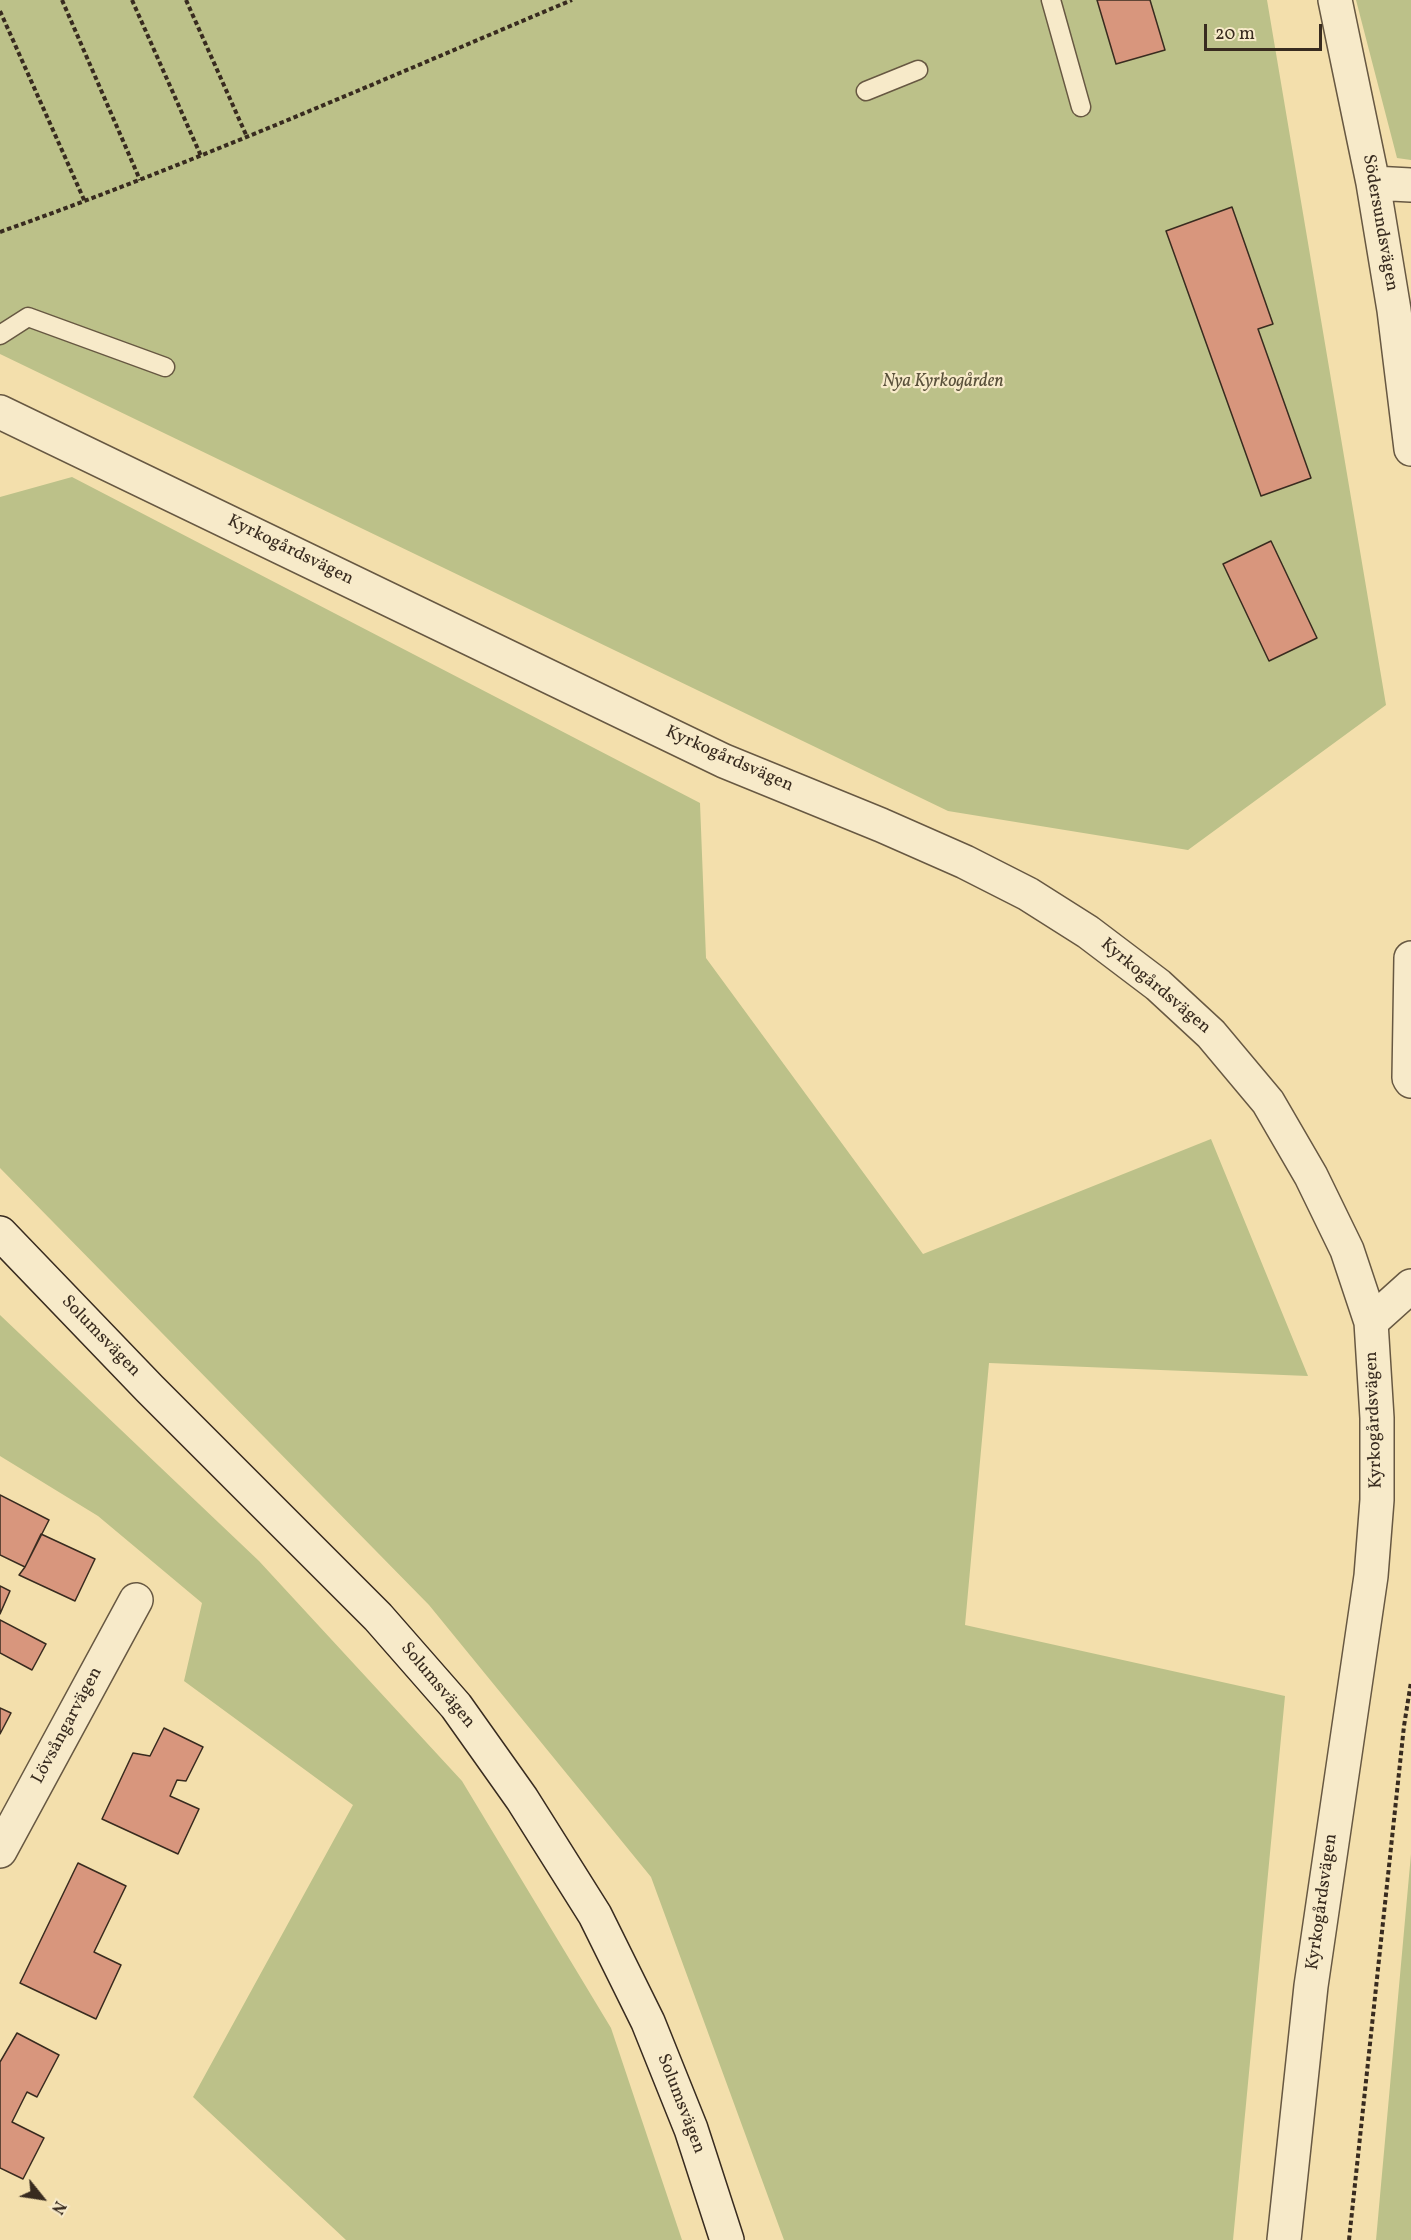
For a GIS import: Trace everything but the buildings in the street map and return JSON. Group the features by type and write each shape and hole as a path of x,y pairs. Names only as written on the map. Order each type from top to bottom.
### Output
{"street":[{"name":"Södersundsvägen","path":"1335,0 1373,183 1394,310 1411,449"},
{"path":"1373,183 1411,185"},
{"name":"Kyrkogårdsvägen","path":"0,412 724,761 965,862 1028,894 1088,932 1158,985 1211,1034 1268,1102 1311,1176 1347,1250 1371,1322 1377,1418 1377,1500 1371,1576 1311,1986 1284,2240"},
{"path":"1411,958 1409,1078 1411,1081"},
{"name":"Solumsvägen","path":"0,1233 150,1389 378,1617 456,1706 522,1799 595,1914 648,2022 691,2129 727,2240"},
{"path":"1371,1322 1411,1286"},
{"name":"Lövsångarvägen","path":"0,1851 136,1600"}],"lane":[{"path":"1051,0 1080,107"},
{"path":"866,91 918,70"},
{"path":"0,335 28,317 165,367"}],"path":[{"path":"62,0 140,180"},
{"path":"132,0 201,156"},
{"path":"186,0 247,137"},
{"path":"0,232 85,202 201,156 572,0"},
{"path":"0,11 85,202"},
{"path":"1349,2240 1404,1726 1411,1682"}],"green space":[{"name":"Nya Kyrkogården","path":"0,0 1267,0 1386,705 1188,850 948,811 0,354"},
{"path":"1356,0 1411,0 1411,160 1397,158"},
{"path":"72,477 700,803 706,958 923,1254 1211,1139 1308,1376 989,1363 965,1625 1285,1696 1233,2240 784,2240 651,1877 429,1605 0,1168 0,497"},
{"path":"0,1315 259,1561 462,1781 611,2028 682,2240 346,2240 193,2097 353,1805 184,1681 202,1603 98,1516 0,1456"},
{"path":"1411,1854 1411,2240 1376,2240"}]}
